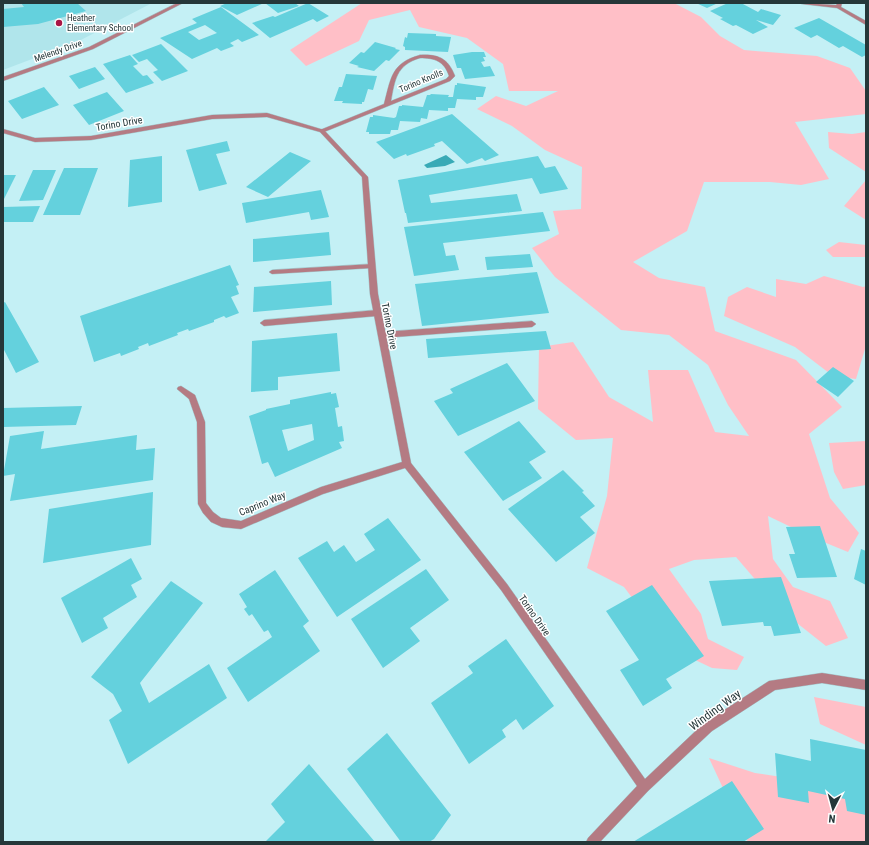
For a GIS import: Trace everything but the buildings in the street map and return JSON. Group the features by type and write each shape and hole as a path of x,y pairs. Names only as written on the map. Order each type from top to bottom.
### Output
{"street":[{"name":"Melendy Drive","path":"3,79 91,48 181,3"},
{"path":"802,3 839,5 866,23"},
{"name":"Torino Knolls","path":"322,131 387,105 448,80 452,76 451,70 437,57 426,56 403,62 396,71 387,105"},
{"name":"Torino Drive","path":"3,130 35,140 91,138 212,118 267,115 322,131 365,177 374,294 407,464 504,588 644,787"},
{"path":"272,272 372,266"},
{"path":"264,323 378,313"},
{"path":"382,335 532,324"},
{"name":"Caprino Way","path":"181,389 192,397 201,422 202,504 209,516 216,521 241,525 320,491 407,464"},
{"name":"Winding Way","path":"592,842 644,787 708,727 773,685 822,678 866,685"}],"shaded area":[{"name":"Heather Elementary School","path":"3,3 152,3 77,42 3,70"},
{"path":"362,3 674,3 701,17 720,36 744,50 817,56 850,68 866,91 866,114 795,122 829,179 801,185 770,182 704,182 687,231 633,262 659,278 705,287 715,331 796,360 842,407 809,434 830,498 859,533 848,552 768,516 773,559 793,587 830,601 848,638 826,646 783,612 736,557 694,560 669,569 701,614 708,639 744,657 737,670 712,668 670,648 624,587 587,568 607,496 613,438 576,440 538,409 539,347 573,342 609,397 653,422 648,370 688,370 715,432 749,436 728,405 708,365 669,335 621,330 555,277 532,248 559,234 553,211 581,209 582,167 545,150 512,126 477,109 496,96 526,106 558,91 509,91 503,64 467,38 419,27 410,10 369,20 359,41 306,66 290,50"},
{"path":"828,132 852,134 866,132 866,172 829,148"},
{"path":"866,180 866,220 844,206"},
{"path":"839,242 866,245 866,257 833,257 826,250"},
{"path":"824,276 863,287 866,286 866,349 856,379 833,376 795,347 724,316 728,297 747,287 776,297 776,279 806,284"},
{"path":"866,441 866,485 843,489 834,472 829,443"},
{"path":"814,697 866,707 866,745 820,724"},
{"path":"709,758 755,773 854,788 866,794 866,842 748,842"}],"water":[{"path":"446,155 455,162 445,166 427,168 424,165"}],"place":[{"name":"Heather Elementary School","path":"59,23"}]}
